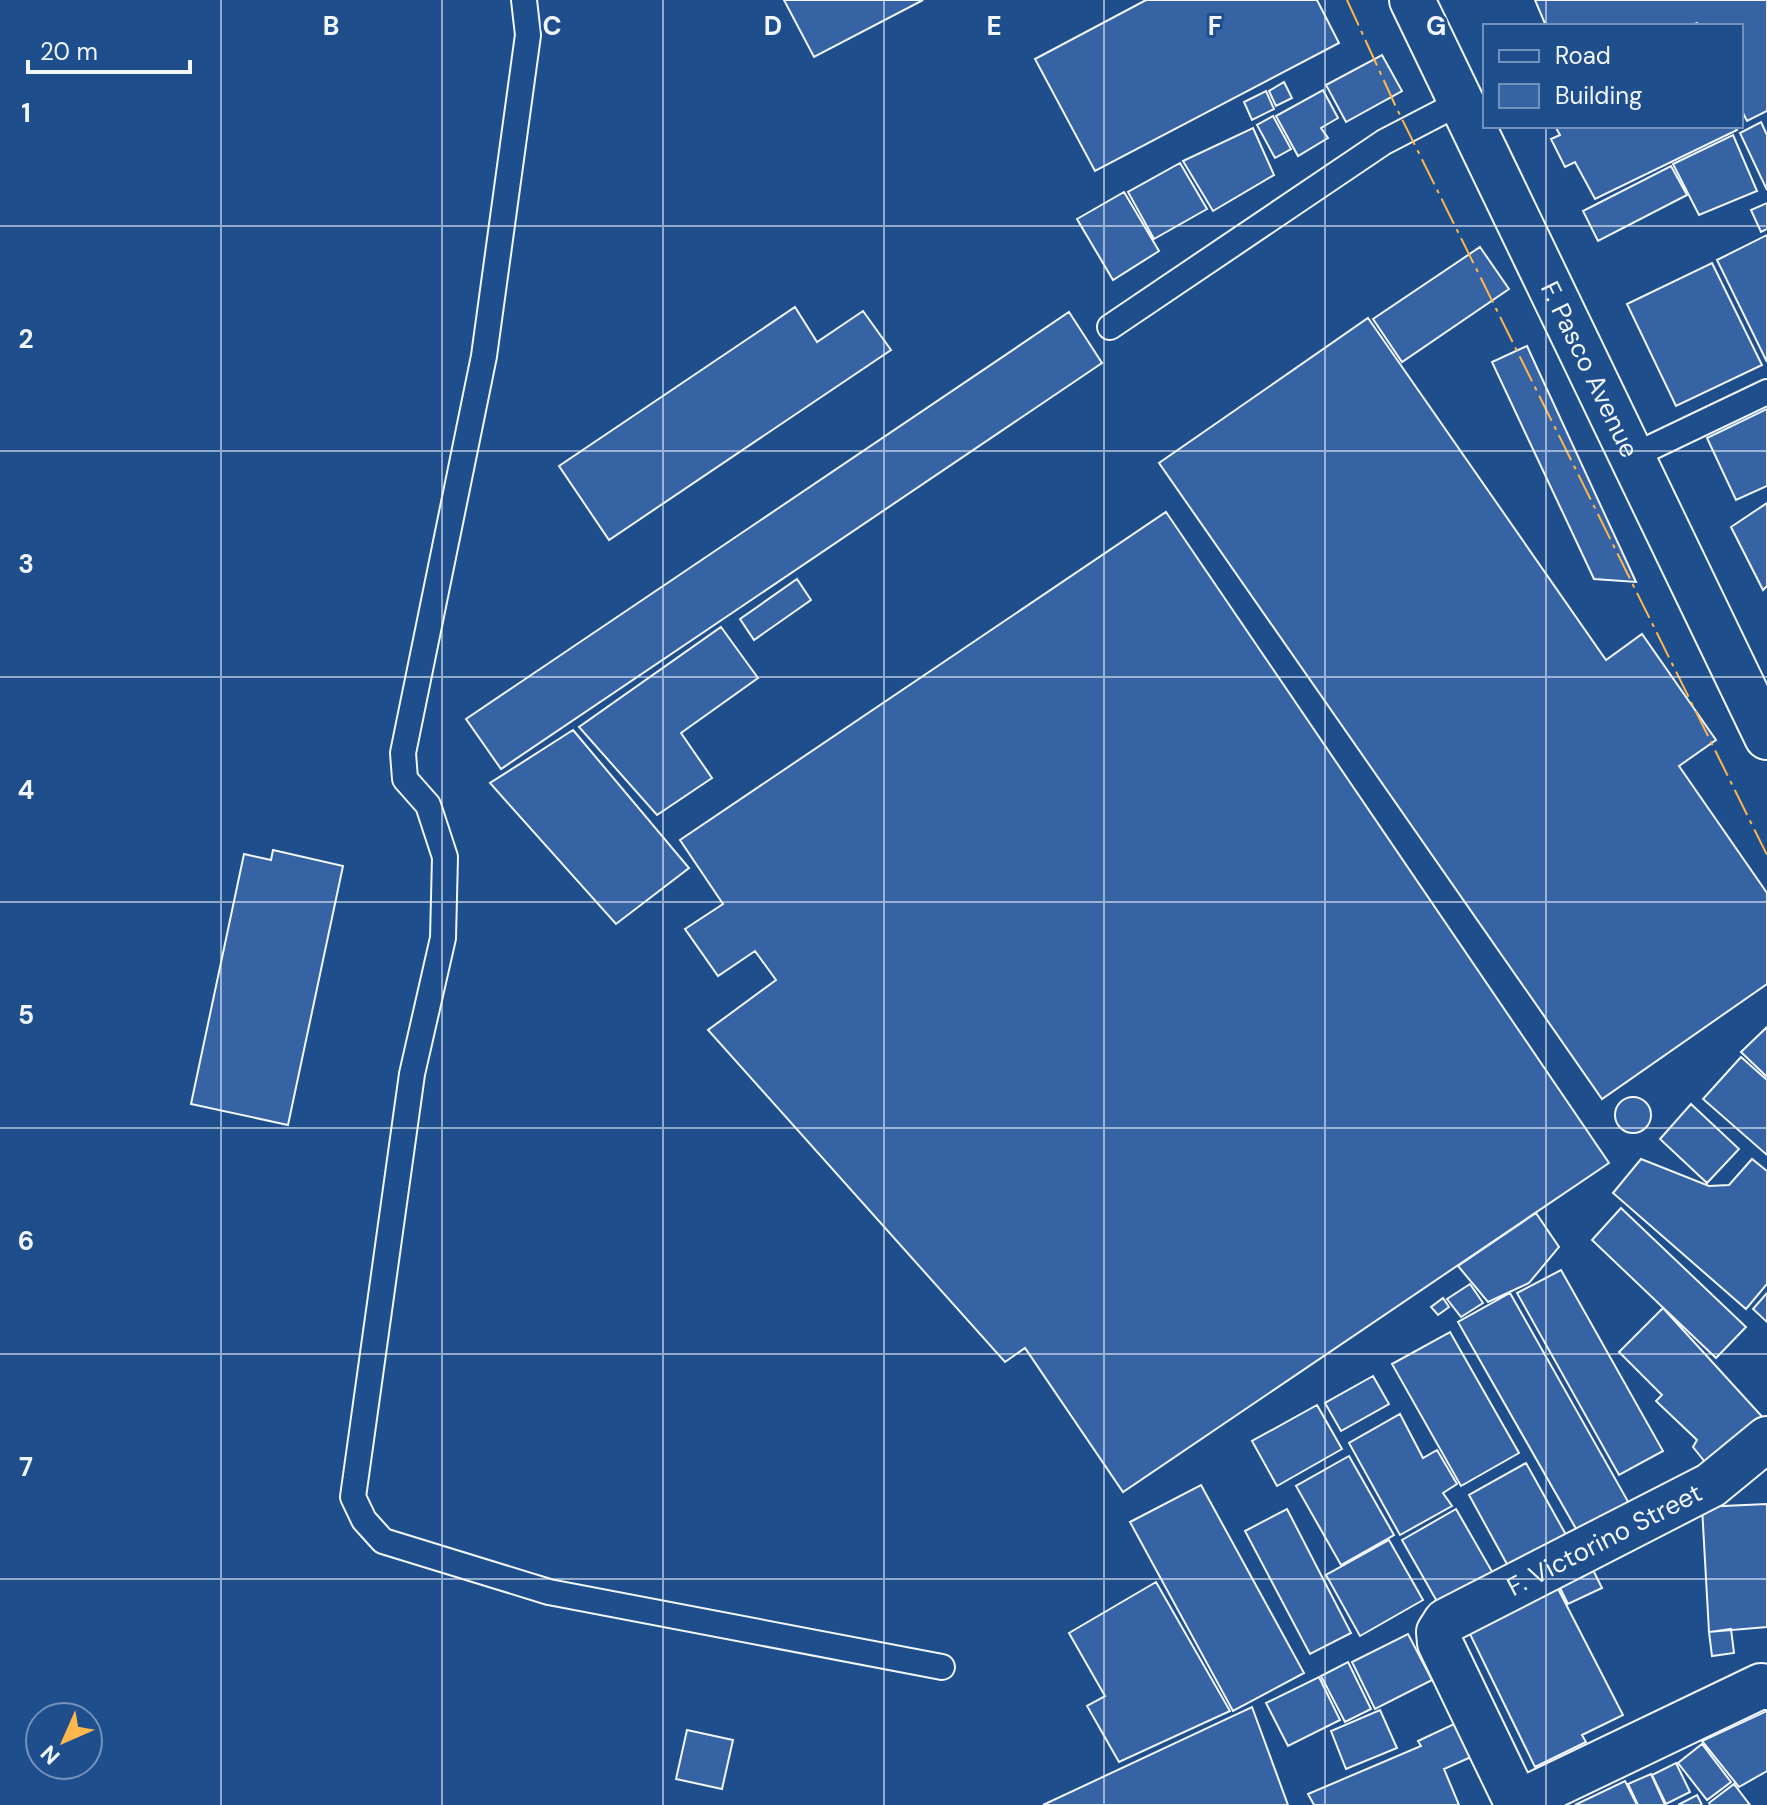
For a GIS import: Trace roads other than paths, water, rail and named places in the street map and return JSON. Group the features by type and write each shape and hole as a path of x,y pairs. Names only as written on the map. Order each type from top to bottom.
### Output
{"street":[{"name":"F. Pasco Avenue","path":"1412,0 1767,737"},
{"name":"F. Victorino Street","path":"1518,1804 1440,1643 1439,1632 1446,1621 1711,1485 1767,1439"},
{"path":"1518,1804 1761,1686 1767,1687"}],"lane":[{"path":"524,0 528,35 484,356 403,753 405,779 428,805 445,857 443,938 412,1074 353,1497 364,1520 383,1541 549,1592 942,1667"},
{"path":"1110,327 1384,142 1461,102"},
{"path":"1631,457 1767,392"}]}
